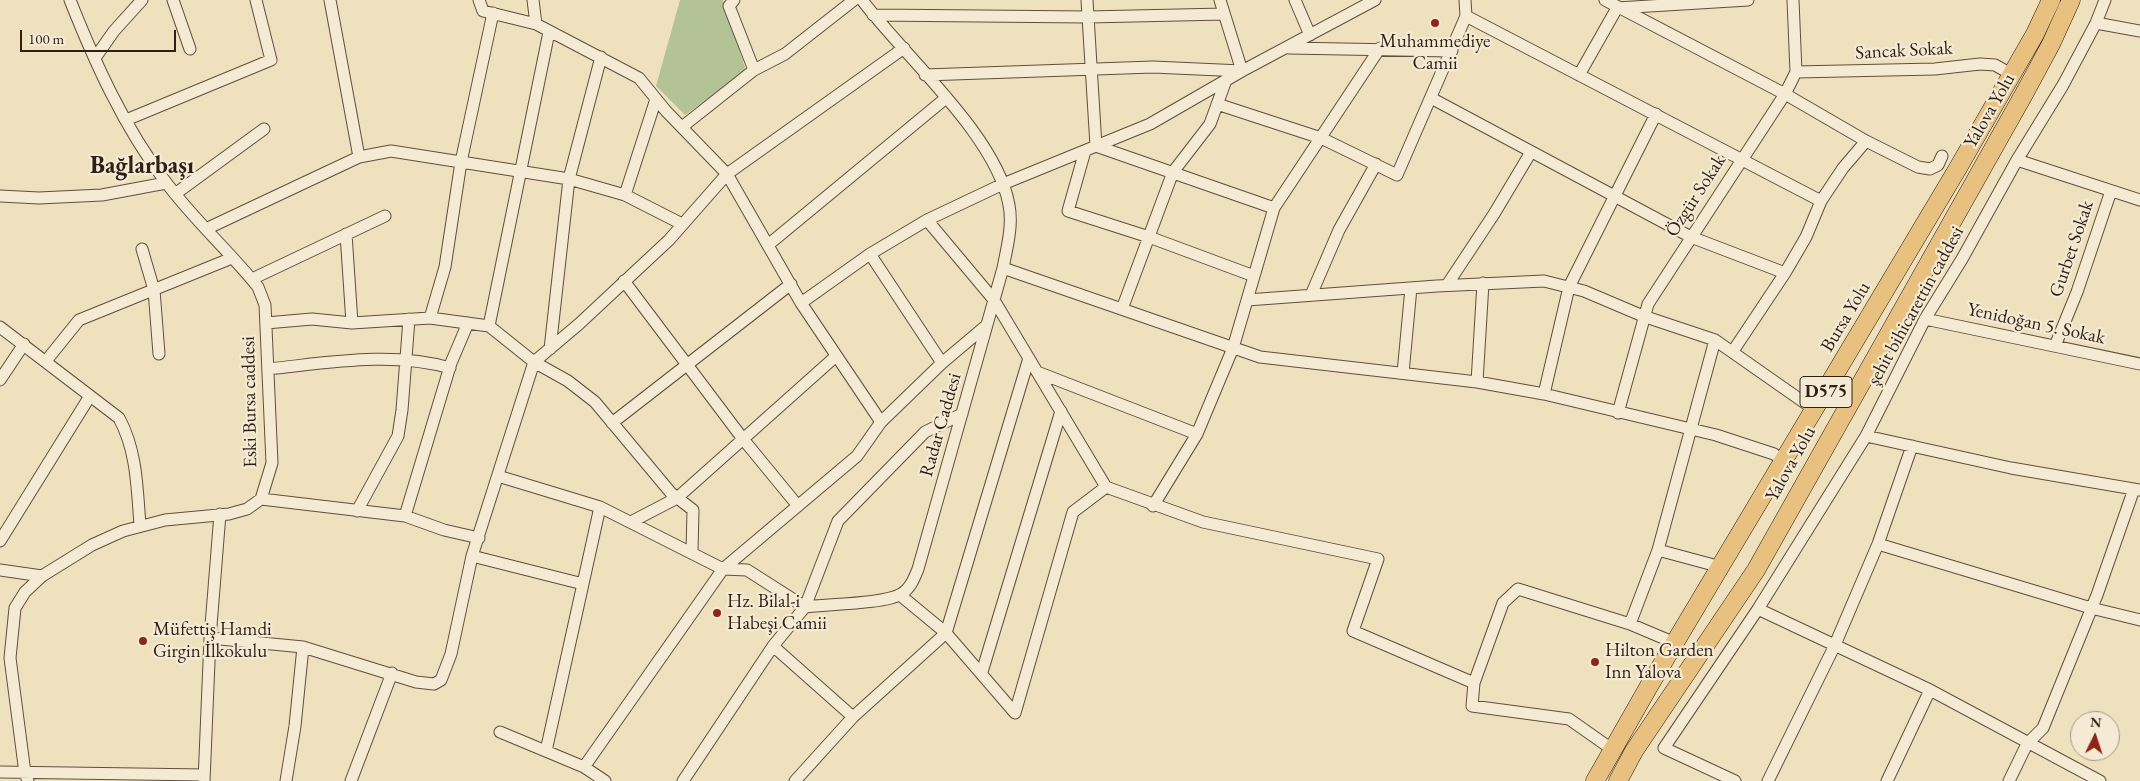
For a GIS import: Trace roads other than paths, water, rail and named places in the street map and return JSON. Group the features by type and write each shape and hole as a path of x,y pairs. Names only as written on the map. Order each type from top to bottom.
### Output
{"highway":[{"name":"Bursa Yolu","path":"1595,781 2035,34 2051,0"},
{"name":"Yalova Yolu","path":"1618,781 1634,751 1756,570 2024,94 2051,44 2071,0"}],"street":[{"name":"Eski Bursa caddesi","path":"70,0 95,58 137,142 175,194 252,279 258,287 265,305 272,463 261,499"},
{"path":"95,58 114,31 142,0"},
{"path":"173,0 190,50"},
{"path":"126,120 271,60 256,0"},
{"path":"330,0 359,157"},
{"path":"479,0 483,10 536,24 639,78 727,174 791,284 800,303 881,422"},
{"path":"534,0 536,24"},
{"path":"734,0 729,6 754,70"},
{"path":"682,127 754,70 785,54 854,0"},
{"name":"Radar Caddesi","path":"862,0 872,15 904,48 946,98 990,157 1003,184 1009,204 1011,225 1003,268 918,569 910,586 900,595"},
{"path":"1087,0 1091,69 1090,148 1068,211 1149,237 1254,276"},
{"path":"1220,0 1242,70"},
{"path":"1295,0 1310,35"},
{"path":"800,303 870,254 927,220 1003,184 1150,124 1242,70 1376,0"},
{"path":"1217,104 1321,138 1397,175 1466,16 1464,0"},
{"path":"1605,0 1617,8 1785,94 1866,141 1918,167 1930,169 1938,165 1942,156"},
{"path":"1617,8 1748,0"},
{"name":"Özgür Sokak","path":"1618,413 1643,316 1648,304 1785,94 1796,72 1794,0"},
{"name":"şehit bihicarettin caddesi","path":"1735,781 1664,748 1758,609 1866,436 1925,319 1962,259 2017,160 2063,85 2096,23 2105,0"},
{"path":"1579,75 1617,8"},
{"path":"430,318 445,267 461,162 493,13"},
{"path":"872,15 1088,17 1224,14"},
{"path":"1466,16 1821,201"},
{"path":"2096,23 2140,31"},
{"path":"489,326 549,32"},
{"path":"210,638 303,647 416,682 434,684 441,680 457,630 472,556 534,362 624,281 682,224 727,174 904,48"},
{"path":"1287,48 1380,48 1452,51"},
{"path":"1153,506 1198,434 1233,348 1274,208 1380,48"},
{"path":"550,349 569,179 601,57"},
{"name":"Sancak Sokak","path":"1796,72 1935,69 1980,64 1995,65 2011,74"},
{"path":"925,75 1154,67 1242,70"},
{"path":"1122,310 1173,172 1210,124 1226,80"},
{"path":"624,195 656,98"},
{"path":"768,245 946,98"},
{"path":"1431,98 1691,237 1785,274"},
{"path":"1544,394 1569,287 1613,196 1656,114"},
{"path":"175,194 264,129"},
{"path":"1733,351 1785,274 1806,237 1821,201 1866,141"},
{"path":"1090,148 1173,172 1274,208"},
{"path":"206,230 359,157 391,151 569,179 624,195 682,224"},
{"path":"1447,285 1494,214 1531,152"},
{"path":"2017,160 2140,200"},
{"path":"1311,295 1340,230 1376,164"},
{"path":"0,196 39,198 102,196 166,183"},
{"name":"Gurbet Sokak","path":"2055,346 2077,292 2111,191"},
{"path":"252,279 385,216"},
{"path":"927,220 994,300 1106,487 1153,506 1203,522 1378,559 1353,631 1474,683"},
{"path":"346,234 352,323"},
{"path":"142,249 154,290 159,354"},
{"path":"870,254 942,363"},
{"path":"46,362 79,320 232,258"},
{"path":"1003,268 1260,357 1477,382 1544,394 1690,430 1774,454 1783,461"},
{"path":"624,281 743,439 798,506"},
{"path":"1246,300 1447,285 1544,281 1584,291 1643,316 1715,340 1815,410"},
{"path":"1477,382 1483,283"},
{"path":"612,423 791,284"},
{"path":"1403,373 1411,288"},
{"path":"266,323 312,319 352,323 430,318 489,326 534,362 568,382 595,402 677,498 693,510 692,552"},
{"path":"357,511 398,436 409,319"},
{"name":"Yenidoğan 5. Sokak","path":"1925,319 2140,364"},
{"path":"405,516 450,368 468,323"},
{"path":"584,767 723,569 857,456 881,422 942,363 987,325"},
{"path":"0,327 119,418 128,435 134,458 140,525"},
{"path":"1630,624 1658,550 1715,340"},
{"path":"0,380 24,344"},
{"path":"631,522 677,498 835,357"},
{"path":"795,781 853,717 946,633 1029,358"},
{"path":"268,369 353,361 406,360 428,362 450,368"},
{"path":"1037,372 1198,434"},
{"path":"0,541 90,396"},
{"path":"982,672 1061,411"},
{"path":"688,779 773,646 805,607 838,521 926,432 962,414"},
{"path":"1866,436 2011,468 2137,490 2043,728 2027,744 2009,781"},
{"path":"1768,781 1834,647 1878,544 1912,446"},
{"path":"498,476 600,507 723,569 747,570 805,607 886,599 900,595 946,633 982,672 1015,713 1073,512 1106,487"},
{"path":"26,777 10,658 15,608 25,592 42,576 92,545 140,525 187,516 220,514 247,509 261,499 405,516 444,530 479,538"},
{"path":"546,751 600,507"},
{"path":"0,772 26,777 204,778 210,638 220,514"},
{"path":"1878,544 2092,608 2140,620"},
{"path":"1658,550 1721,567"},
{"path":"472,556 583,584"},
{"path":"0,570 42,576"},
{"path":"1613,750 1569,719 1472,706 1474,683 1503,603 1518,589 1630,624 1675,643"},
{"path":"1758,609 1834,647 1930,690 2027,744 2100,781"},
{"path":"773,646 853,717"},
{"path":"286,781 295,726 303,647"},
{"path":"352,781 392,673"},
{"path":"1887,781 1930,690"},
{"path":"500,732 584,767 605,781"}],"place":[{"name":"Muhammediye Camii","path":"1435,23"},
{"name":"Hz. Bilal-i Habeşi Camii","path":"717,613"},
{"name":"Müfettiş Hamdi Girgin İlkokulu","path":"143,641"},
{"name":"Hilton Garden Inn Yalova","path":"1595,662"}],"district":[{"name":"Bağlarbaşı","path":"142,166"}]}
